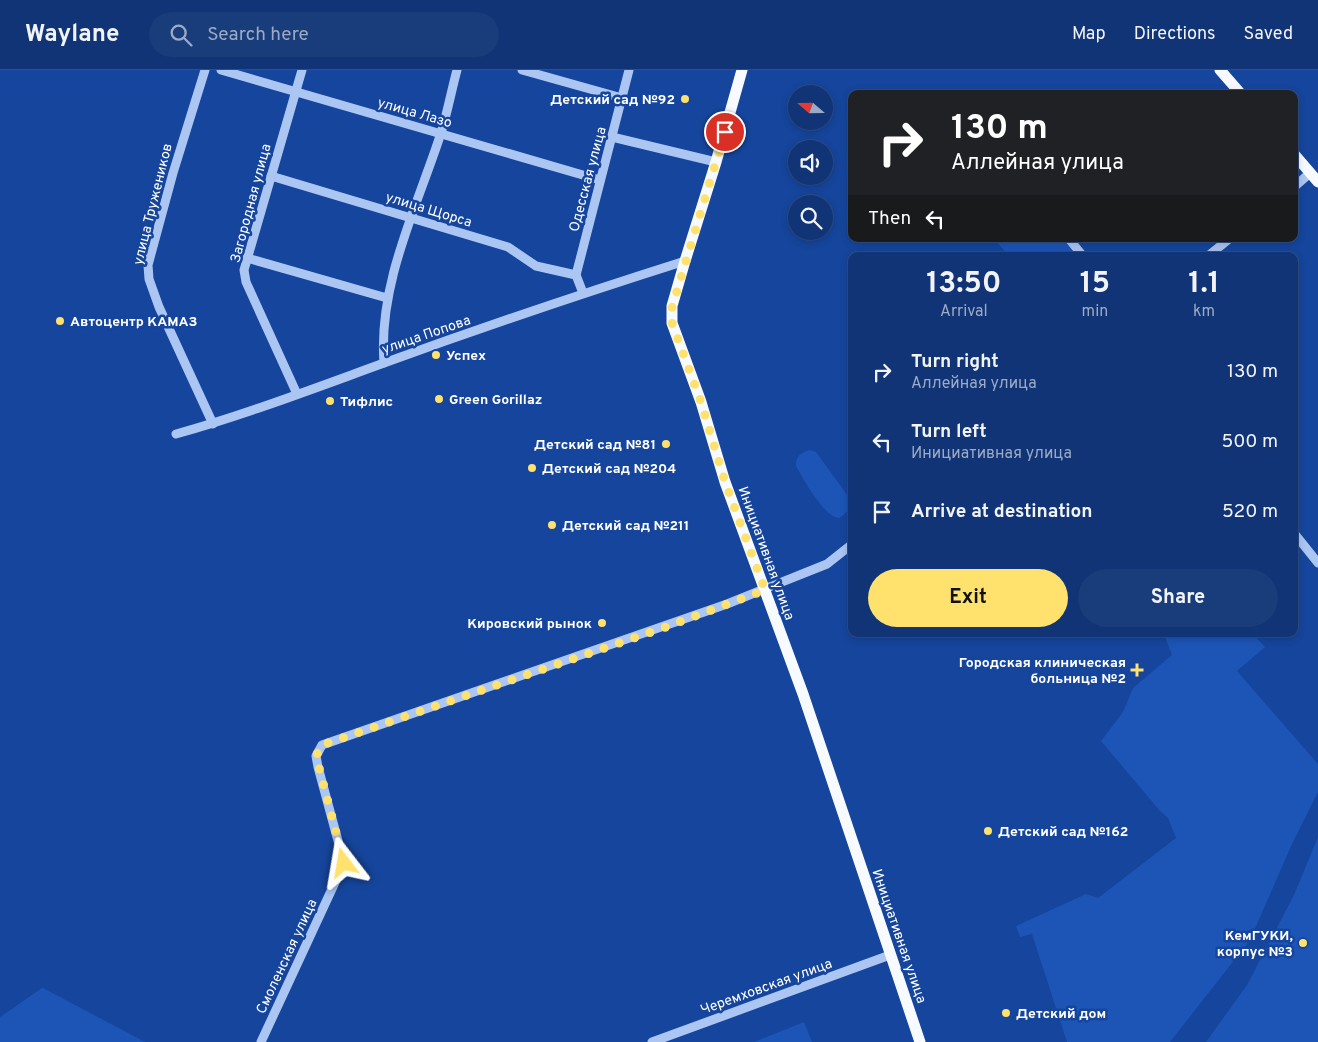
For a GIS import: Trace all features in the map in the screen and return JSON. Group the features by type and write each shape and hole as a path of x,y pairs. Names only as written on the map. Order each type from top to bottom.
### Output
{"main road":[{"name":"Инициативная улица","path":"742,70 672,306 672,323 701,402 725,482 803,694 920,1042"},
{"path":"1220,70 1238,90"},
{"path":"1298,159 1318,182"}],"street":[{"name":"улица Тружеников","path":"205,70 173,173 148,266 149,279 159,308 213,424"},
{"name":"улица Лазо","path":"222,70 600,180"},
{"name":"Загородная улица","path":"297,394 246,282 244,270 302,70"},
{"path":"384,363 382,344 387,298 411,218 441,134 457,70"},
{"path":"522,70 622,98"},
{"name":"Одесская улица","path":"576,275 629,70"},
{"path":"612,137 716,162"},
{"path":"1298,183 1310,173"},
{"name":"улица Щорса","path":"271,176 508,247 536,266 576,275"},
{"path":"1071,242 1080,252"},
{"path":"1213,252 1225,242"},
{"path":"247,258 387,298"},
{"name":"улица Попова","path":"176,434 272,405 297,394 584,293 685,261"},
{"path":"576,275 584,293"},
{"path":"1298,538 1318,563"},
{"path":"765,590 827,564 848,547"},
{"name":"Смоленская улица","path":"261,1042 344,863 318,767 316,756 322,745 666,627 765,590"},
{"name":"Черемховская улица","path":"652,1042 890,955"}],"shaded area":[{"path":"997,242 1065,242 1074,252 1033,252 1005,252"},
{"path":"810,450 816,452 848,496 848,509 839,518 827,512 821,505 796,466 796,460 804,452"},
{"path":"1165,637 1256,637 1265,647 1237,671 1318,764 1318,792 1292,844 1250,940 1170,1042 1067,1042 1032,934 1020,937 1016,926 1086,894 1098,898 1176,838 1168,818 1101,741 1123,712 1133,688 1172,655"},
{"path":"1318,837 1318,1042 1206,1042 1247,985 1294,895"},
{"path":"42,988 145,1042 0,1042 0,1017"},
{"path":"804,1022 812,1042 754,1042"}],"place":[{"name":"Детский сад №92","path":"685,99"},
{"name":"Автоцентр КАМАЗ","path":"60,321"},
{"name":"Успех","path":"436,355"},
{"name":"Green Gorillaz","path":"439,399"},
{"name":"Тифлис","path":"330,401"},
{"name":"Детский сад №81","path":"666,444"},
{"name":"Детский сад №204","path":"532,468"},
{"name":"Детский сад №211","path":"552,525"},
{"name":"Кировский рынок","path":"602,623"},
{"name":"Городская клиническая больница №2","path":"1137,670"},
{"name":"Детский сад №162","path":"988,831"},
{"name":"КемГУКИ, корпус №3","path":"1303,943"},
{"name":"Детский дом","path":"1006,1013"}],"route":[{"path":"344,863 318,767 316,756 322,745 666,627 765,590 725,482 701,402 672,323 672,306 725,132"}]}
